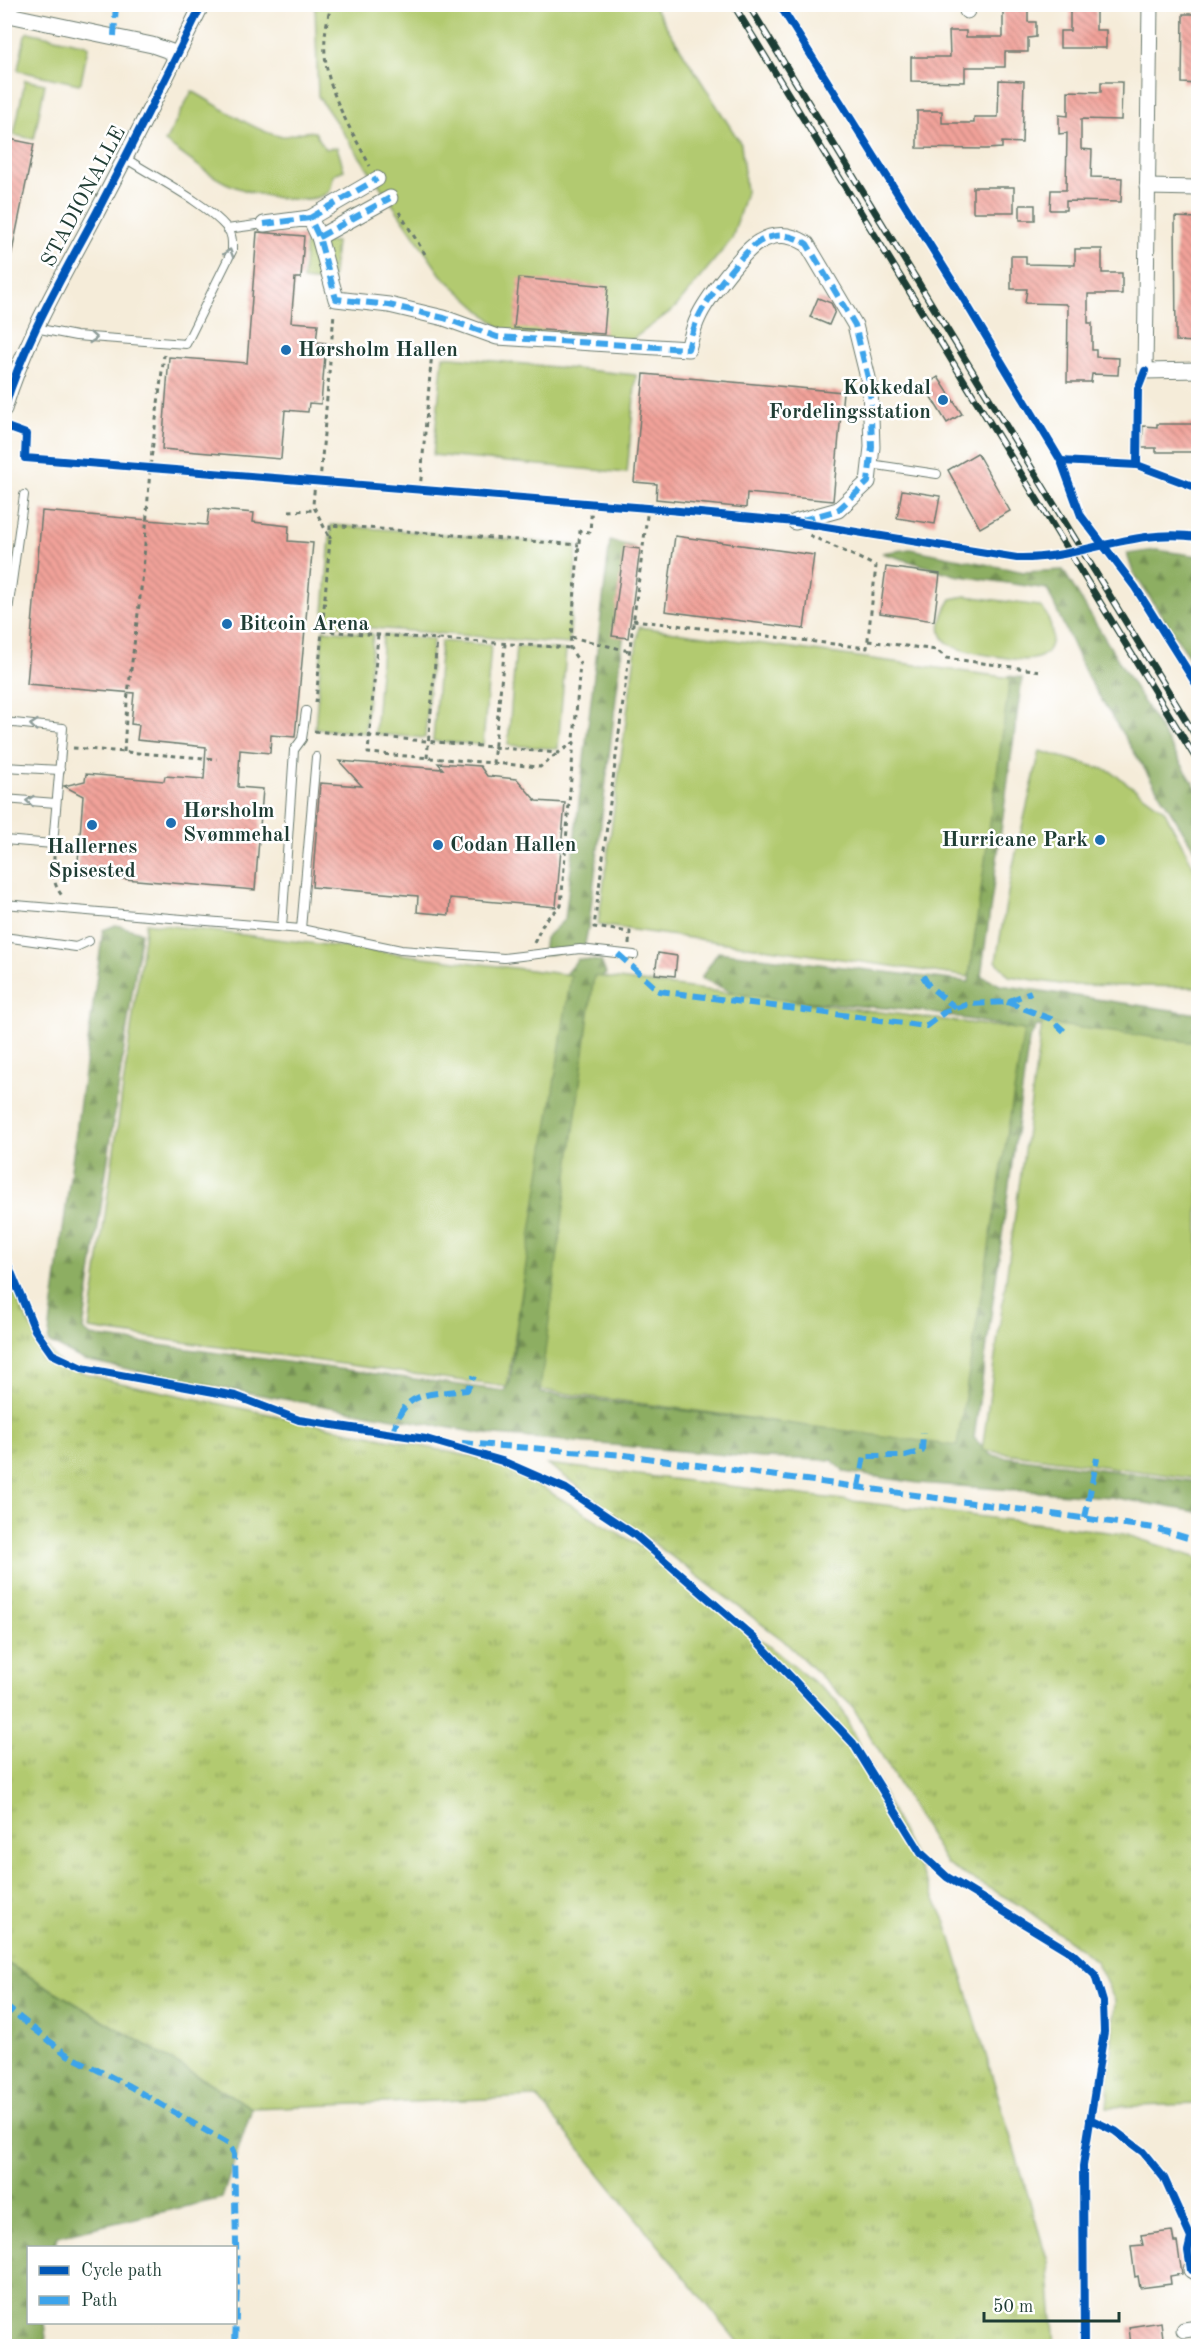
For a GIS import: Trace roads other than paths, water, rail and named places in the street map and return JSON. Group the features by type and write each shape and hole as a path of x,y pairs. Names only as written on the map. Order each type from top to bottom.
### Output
{"street":[{"name":"STADIONALLE","path":"4,409 15,374 35,328 125,158 202,4"},
{"path":"1150,4 1145,370 1198,370"},
{"path":"4,14 152,45 178,54"},
{"path":"264,224 310,218 377,179"},
{"path":"1147,187 1198,188"},
{"path":"319,237 390,198"},
{"path":"310,218 319,237 336,299 389,306 444,318 497,337 688,349 703,309 720,285 758,242 778,235 794,236 807,244 855,325 870,386 870,464 868,483 838,510 795,522"}],"lane":[{"path":"35,328 76,336 186,344 232,251 232,239 228,229 202,208 125,158"},
{"path":"228,229 264,224"},
{"path":"870,464 937,474"},
{"path":"4,640 24,495"},
{"path":"282,927 294,750 302,739 306,711"},
{"path":"4,722 63,728 53,844 4,840"},
{"path":"301,929 316,757"},
{"path":"4,766 60,770"},
{"path":"4,799 57,803"},
{"path":"4,904 301,929 401,950 504,957 580,949 631,955"},
{"path":"4,937 76,947 89,941"}],"railway":[{"path":"733,4 1198,762"},
{"path":"748,4 1198,740"}],"place":[{"name":"Hørsholm Hallen","path":"286,350"},
{"name":"Kokkedal Fordelingsstation","path":"943,400"},
{"name":"Bitcoin Arena","path":"227,624"},
{"name":"Hørsholm Svømmehal","path":"171,823"},
{"name":"Hallernes Spisested","path":"92,825"},
{"name":"Hurricane Park","path":"1100,840"},
{"name":"Codan Hallen","path":"438,845"}]}
